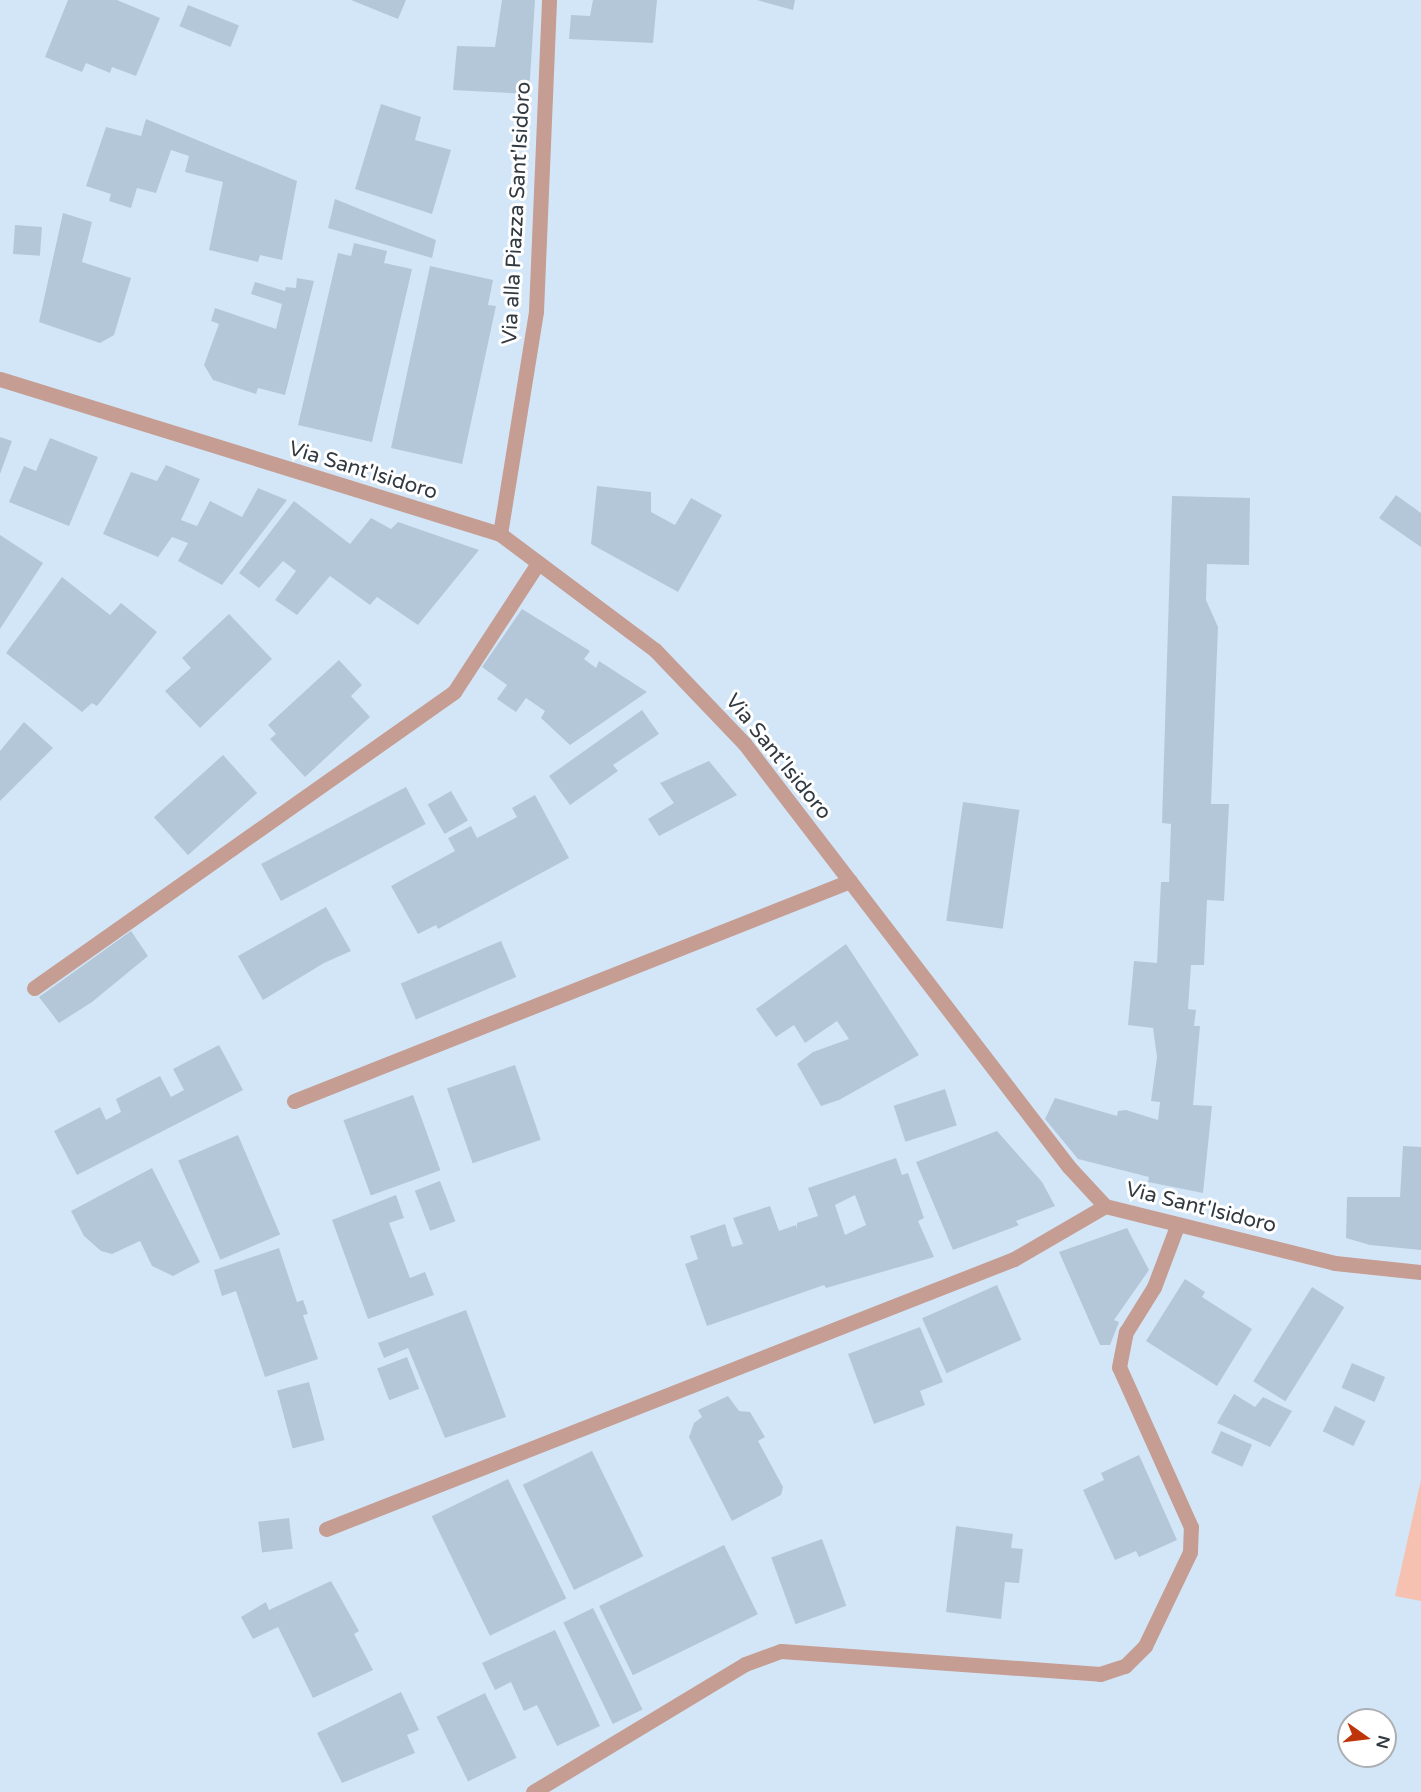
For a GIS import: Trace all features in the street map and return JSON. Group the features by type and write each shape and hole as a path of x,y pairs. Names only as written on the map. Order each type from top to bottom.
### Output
{"street":[{"name":"Via alla Piazza Sant'Isidoro","path":"500,534 536,311 549,0"},
{"name":"Via Sant'Isidoro","path":"0,379 500,534 655,650 744,743 1069,1167 1105,1206 1177,1226 1335,1263 1421,1272"},
{"path":"34,988 454,692 538,563"},
{"path":"294,1101 850,880"},
{"path":"326,1529 1014,1259 1105,1206"},
{"path":"533,1792 745,1664 781,1651 1100,1674 1125,1666 1145,1646 1190,1552 1191,1527 1119,1367 1126,1332 1154,1287 1177,1226"}],"shaded area":[{"path":"1421,1480 1421,1601 1395,1596"}],"building":[{"path":"68,0 117,0 160,18 136,76 112,67 110,73 86,63 82,72 45,57"},
{"path":"351,0 406,0 398,19"},
{"path":"502,0 535,0 529,94 453,90 457,46 495,47"},
{"path":"593,0 657,0 653,43 569,39 571,15 590,16"},
{"path":"757,0 795,0 793,10"},
{"path":"188,5 239,26 230,47 179,26"},
{"path":"381,104 421,117 415,140 451,150 432,214 355,189"},
{"path":"146,119 297,181 282,260 260,255 258,262 209,250 223,182 185,172 189,156 171,150 156,193 137,188 131,208 109,201 111,194 86,186 106,127 141,136"},
{"path":"335,199 436,240 432,258 328,228"},
{"path":"63,213 92,222 82,262 131,278 114,335 100,343 39,322"},
{"path":"15,225 42,227 40,256 13,254"},
{"path":"354,243 387,251 384,263 412,269 372,442 298,425 338,253 351,256"},
{"path":"430,266 493,280 488,305 496,306 462,464 391,448"},
{"path":"297,278 314,281 285,395 258,388 256,394 213,380 204,365 219,324 211,321 215,308 276,329 282,304 251,294 255,282 285,291 286,287 296,288"},
{"path":"0,437 12,441 0,474"},
{"path":"50,438 98,457 69,526 9,502 24,466 36,471"},
{"path":"166,465 200,479 181,520 197,526 210,501 242,517 258,488 287,500 222,585 178,561 188,543 172,537 158,557 103,534 131,472 157,481"},
{"path":"597,486 651,492 651,512 675,525 691,498 722,515 678,592 591,544"},
{"path":"1396,495 1421,513 1421,547 1379,518"},
{"path":"1172,496 1250,498 1249,565 1207,564 1206,600 1218,627 1211,804 1229,804 1224,901 1207,900 1204,965 1191,965 1188,1009 1196,1010 1194,1026 1200,1026 1193,1105 1212,1106 1203,1193 1148,1182 1149,1177 1078,1159 1045,1119 1055,1098 1117,1116 1118,1111 1126,1110 1158,1120 1160,1102 1151,1101 1157,1057 1153,1028 1128,1025 1134,961 1157,963 1161,882 1169,882 1171,824 1162,823"},
{"path":"294,501 350,544 371,518 391,529 398,522 479,550 418,625 377,597 370,605 330,576 297,615 275,600 296,571 283,561 259,588 239,573"},
{"path":"0,535 43,563 0,629"},
{"path":"62,577 110,615 121,603 157,632 97,706 92,703 82,712 6,653"},
{"path":"522,609 590,651 584,659 596,668 599,661 647,692 570,745 541,718 545,711 526,698 516,712 497,699 507,685 482,667"},
{"path":"229,614 272,659 200,728 165,691 191,668 182,658"},
{"path":"339,660 362,685 351,696 370,717 305,777 270,739 276,734 268,725"},
{"path":"642,710 659,734 613,765 618,771 570,805 549,776"},
{"path":"24,722 53,748 0,801 0,751"},
{"path":"223,755 257,793 188,855 154,817"},
{"path":"709,761 737,795 659,836 648,819 674,803 660,783"},
{"path":"406,787 426,824 281,901 261,864"},
{"path":"451,791 468,820 445,834 428,804"},
{"path":"535,795 569,858 438,929 436,925 418,934 391,886 455,851 448,838 471,826 477,838 517,817 512,808"},
{"path":"963,802 1019,810 1003,929 946,921"},
{"path":"326,907 351,951 324,963 263,1000 238,956"},
{"path":"131,931 148,956 92,1002 59,1023 39,997"},
{"path":"501,941 516,977 416,1019 401,984"},
{"path":"846,944 919,1055 839,1100 821,1106 797,1064 813,1052 849,1039 837,1021 805,1043 794,1025 776,1037 756,1009"},
{"path":"219,1045 243,1090 77,1175 54,1131 100,1107 106,1120 121,1112 116,1099 160,1076 171,1097 184,1090 173,1069"},
{"path":"515,1065 541,1140 473,1163 447,1088"},
{"path":"945,1089 957,1125 905,1142 894,1106"},
{"path":"413,1095 440,1170 371,1195 343,1120"},
{"path":"997,1131 1042,1182 1055,1206 1016,1221 1019,1225 953,1250 916,1162"},
{"path":"238,1135 280,1234 220,1260 178,1160"},
{"path":"1403,1146 1421,1147 1421,1250 1370,1245 1346,1238 1347,1197 1400,1197"},
{"path":"896,1158 902,1175 908,1173 924,1218 918,1221 934,1257 826,1288 824,1285 707,1326 685,1264 698,1259 690,1236 725,1224 732,1247 743,1244 733,1218 770,1206 779,1231 796,1225 797,1229 797,1223 818,1216 808,1188","holes":["855,1195 866,1225 845,1235 835,1205"]},
{"path":"152,1168 200,1262 173,1276 152,1266 140,1241 112,1254 101,1251 84,1236 71,1211"},
{"path":"440,1181 455,1221 430,1231 415,1191"},
{"path":"396,1195 404,1218 389,1223 410,1278 425,1272 434,1295 368,1319 332,1220"},
{"path":"1127,1228 1149,1270 1114,1320 1119,1322 1110,1345 1100,1345 1059,1252"},
{"path":"279,1248 297,1302 303,1300 308,1314 303,1315 318,1359 265,1377 236,1291 222,1296 214,1270"},
{"path":"1185,1279 1205,1292 1202,1297 1252,1329 1217,1386 1146,1341"},
{"path":"997,1285 1021,1340 946,1373 922,1318"},
{"path":"1312,1287 1344,1307 1285,1401 1253,1381"},
{"path":"466,1310 506,1417 445,1438 408,1348 384,1358 378,1343"},
{"path":"920,1327 943,1382 920,1391 925,1405 874,1424 848,1354"},
{"path":"407,1357 419,1389 389,1400 377,1368"},
{"path":"1352,1363 1385,1377 1375,1402 1341,1388"},
{"path":"309,1382 325,1440 293,1448 277,1391"},
{"path":"1234,1394 1255,1407 1263,1397 1292,1411 1270,1447 1217,1423"},
{"path":"728,1396 739,1411 750,1412 765,1437 758,1441 783,1487 781,1495 732,1521 689,1437 694,1423 702,1417 698,1410"},
{"path":"1335,1406 1366,1421 1353,1446 1323,1431"},
{"path":"1221,1431 1252,1445 1242,1467 1211,1453"},
{"path":"592,1451 643,1556 574,1590 523,1485"},
{"path":"1139,1455 1177,1540 1139,1557 1136,1551 1115,1560 1083,1490 1104,1480 1101,1473"},
{"path":"508,1479 566,1599 490,1636 432,1516"},
{"path":"289,1518 293,1549 262,1553 258,1522"},
{"path":"956,1526 1013,1534 1011,1548 1023,1549 1019,1583 1005,1582 1001,1619 946,1612"},
{"path":"822,1539 846,1606 796,1624 771,1557"},
{"path":"724,1545 758,1614 633,1675 599,1606"},
{"path":"331,1581 359,1631 354,1634 373,1670 313,1698 278,1627 253,1639 241,1617 266,1602 269,1610"},
{"path":"593,1608 643,1710 613,1724 563,1622"},
{"path":"555,1630 600,1726 557,1746 537,1705 524,1711 511,1682 495,1690 482,1663"},
{"path":"401,1692 419,1730 407,1735 415,1753 342,1783 317,1733"},
{"path":"485,1693 517,1758 468,1781 436,1717"}]}
